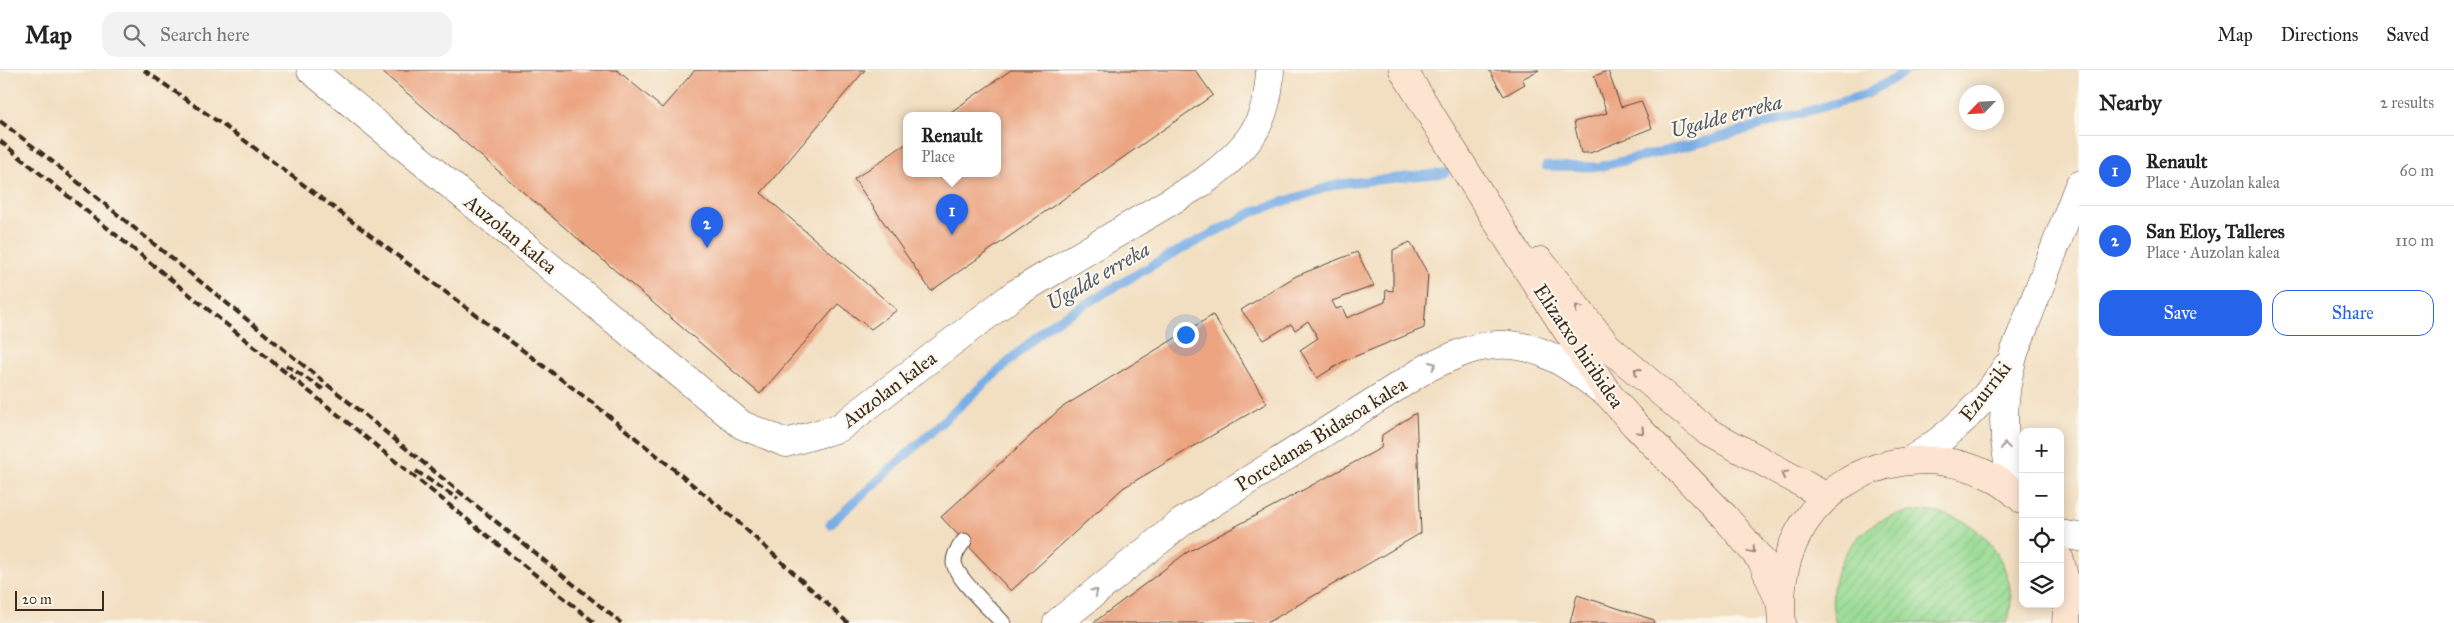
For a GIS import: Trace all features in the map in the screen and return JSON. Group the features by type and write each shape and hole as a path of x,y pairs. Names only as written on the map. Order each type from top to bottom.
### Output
{"main road":[{"name":"Elizatxo hiribidea","path":"1403,70 1523,263 1609,395 1634,425 1725,517 1762,561 1781,612"},
{"name":"Elizatxo hiribidea","path":"1421,70 1536,255 1608,347 1707,431 1827,497"},
{"path":"1781,612 1782,578 1798,534 1811,514 1827,497 1845,483 1866,472 1888,464 1911,460 1939,460 1967,466 1993,477 2019,496"},
{"path":"2061,563 2068,601 2066,623"}],"street":[{"name":"Auzolan kalea","path":"311,70 742,425 786,443 839,428 1016,294 1202,182 1223,167 1242,150 1257,126 1265,105 1270,70"},
{"path":"2014,353 2079,185"},
{"name":"Porcelanas Bidasoa kalea","path":"1057,623 1182,522 1427,368 1460,354 1504,344 1538,349 1572,368 1609,395"},
{"name":"Ezurriki","path":"1911,460 1944,438 1970,414 1986,396 2014,353"},
{"name":"Ezurriki","path":"2014,353 2004,400 2003,423 2009,471 2019,495"},
{"path":"2064,535 2079,537"}],"lane":[{"path":"964,541 956,554 954,563 958,574 1003,623"}],"green space":[{"path":"1921,511 1940,513 1959,519 1972,526 1994,549 2002,562 2010,593 2007,623 1836,623 1833,608 1835,577 1849,549 1870,527 1884,519"}],"building":[{"path":"380,70 617,70 662,108 695,70 865,70 761,193 897,310 871,329 838,304 760,394"},
{"path":"1011,70 1195,70 1213,95 931,291 854,179 903,146 903,177 1001,177 1001,112 951,112"},
{"path":"1489,70 1539,70 1522,79 1525,84 1504,96"},
{"path":"1608,71 1621,107 1641,101 1652,128 1590,153 1581,153 1574,122 1607,113 1594,76"},
{"path":"1410,242 1428,274 1424,328 1344,361 1317,378 1300,350 1318,338 1308,321 1295,330 1291,324 1264,340 1241,310 1296,276 1357,252 1374,286 1332,301 1336,309 1342,307 1347,318 1385,302 1386,290 1393,291 1393,250"},
{"path":"1213,315 1267,403 1123,488 1011,591 941,517 1061,408"},
{"path":"1416,413 1421,533 1267,623 1093,623 1186,553 1381,448 1382,435"},
{"path":"1577,595 1654,620 1655,623 1570,623"}],"waterway":[{"name":"Ugalde erreka","path":"1546,166 1598,167 1707,141 1867,94 1908,70"},
{"name":"Ugalde erreka","path":"830,524 1048,326 1163,259 1255,211 1338,184 1445,173"}],"railway":[{"path":"144,70 240,137 594,404 737,521 848,623"},
{"path":"0,121 621,623"},
{"path":"0,141 595,623"},
{"path":"286,365 326,391"},
{"path":"416,471 458,499"}],"place":[{"name":"Renault","path":"952,235"},
{"name":"San Eloy, Talleres","path":"707,248"}]}
